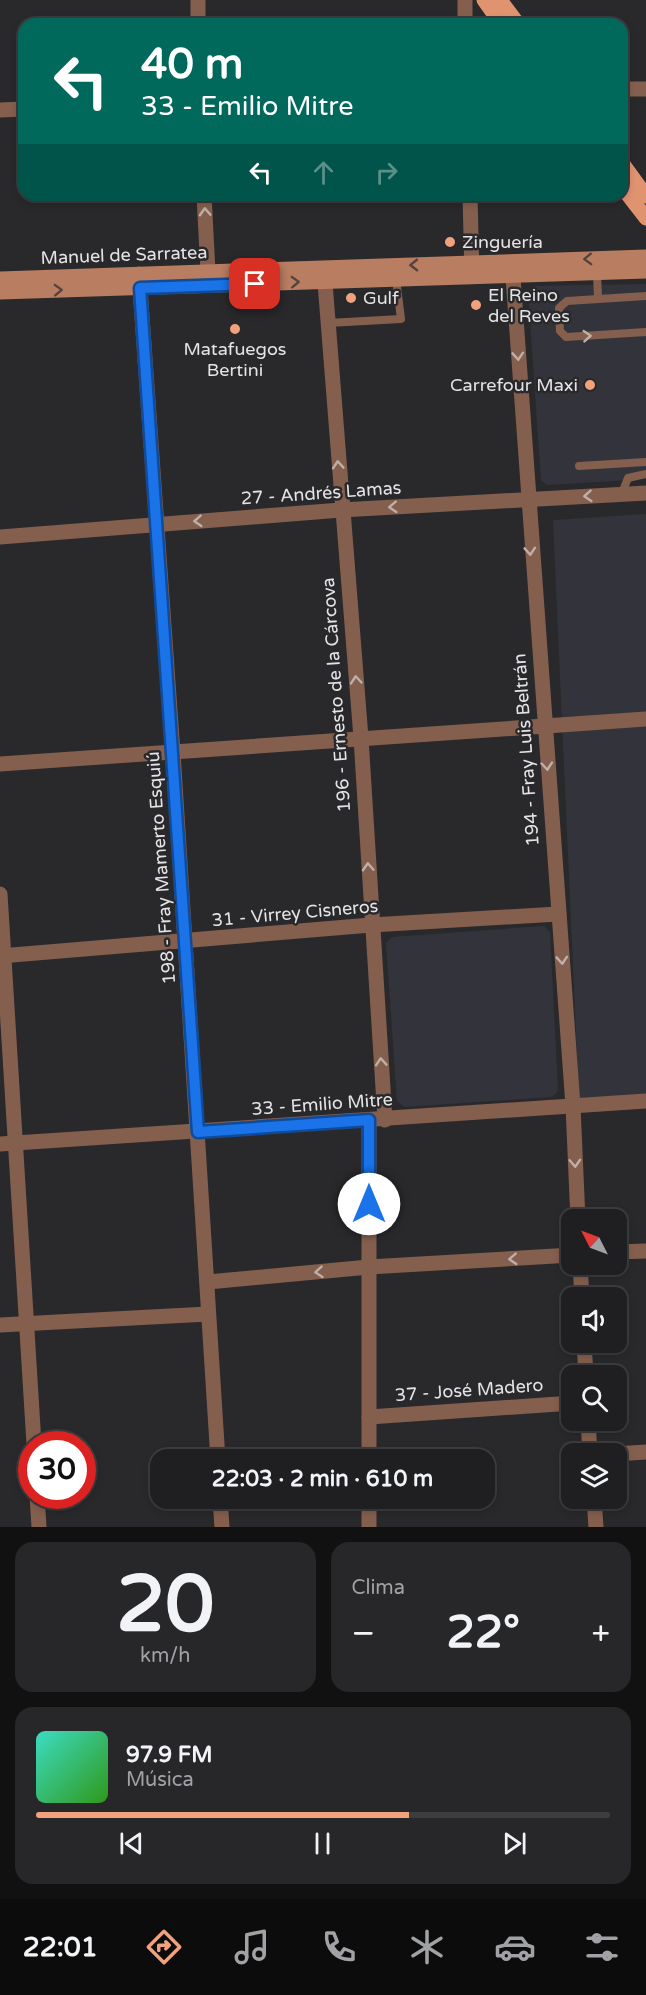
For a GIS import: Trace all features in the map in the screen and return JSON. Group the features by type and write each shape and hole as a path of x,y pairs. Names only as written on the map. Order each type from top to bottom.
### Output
{"main road":[{"path":"484,0 497,18"},
{"path":"500,0 514,18"},
{"path":"628,172 646,195"},
{"path":"628,195 646,218"},
{"name":"Manuel de Sarratea","path":"0,279 139,281 208,272 324,274 472,270 646,257"},
{"path":"0,292 139,281 324,274 396,279 472,270 513,277 646,271"}],"street":[{"path":"198,0 198,18"},
{"path":"465,0 465,18"},
{"path":"628,90 646,89"},
{"path":"0,110 18,109"},
{"path":"204,201 208,272"},
{"path":"470,201 472,270"},
{"name":"196 - Ernesto de la Cárcova","path":"324,274 360,738 385,1120"},
{"name":"194 - Fray Luis Beltrán","path":"513,277 543,725 573,1106 578,1209"},
{"name":"198 - Fray Mamerto Esquiú","path":"139,281 186,942 217,1449"},
{"name":"27 - Andrés Lamas","path":"0,537 341,510 646,493"},
{"path":"0,764 646,719"},
{"path":"0,894 7,1143 28,1323 33,1431"},
{"name":"31 - Virrey Cisneros","path":"2,956 371,925 558,914"},
{"name":"33 - Emilio Mitre","path":"7,1143 385,1120 646,1101"},
{"path":"369,1120 369,1449"},
{"path":"627,1252 646,1251"},
{"path":"208,1282 369,1267 561,1256"},
{"path":"0,1325 208,1314"},
{"name":"37 - José Madero","path":"369,1417 561,1403"},
{"path":"627,1453 646,1452"},
{"path":"38,1509 39,1527"},
{"path":"221,1509 222,1527"},
{"path":"369,1509 369,1527"},
{"path":"595,1509 596,1527"}],"lane":[{"path":"597,274 598,298"},
{"path":"328,323 401,319 396,279"},
{"path":"646,296 567,301 560,308 562,335 566,337 646,332"},
{"path":"579,466 646,462"},
{"path":"622,493 628,477 646,474"}],"shaded area":[{"name":"Carrefour Maxi","path":"646,284 646,479 547,485 541,480 528,292 534,286"},
{"path":"646,514 646,1094 579,1099 553,520"},
{"path":"544,926 550,932 558,1091 552,1097 404,1107 397,1101 386,943 392,937"}],"place":[{"name":"Zinguería","path":"450,242"},
{"name":"Gulf","path":"351,298"},
{"name":"El Reino del Reves","path":"476,305"},
{"name":"Matafuegos Bertini","path":"235,329"},
{"name":"Carrefour Maxi","path":"590,385"}],"route":[{"path":"255,284 140,288 198,1132 369,1120 369,1204"}]}
